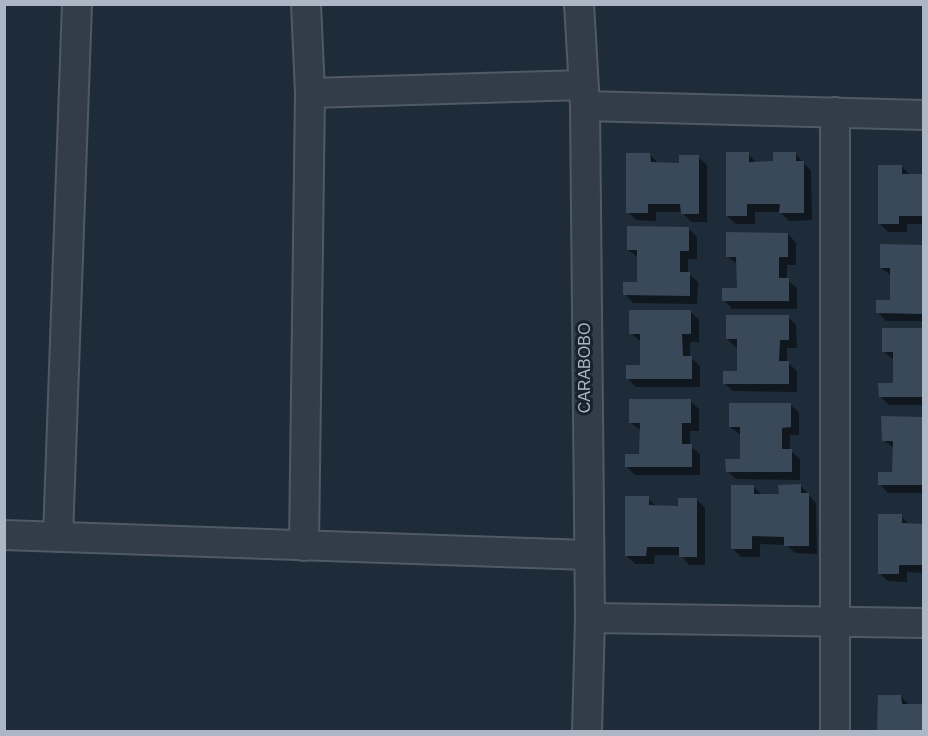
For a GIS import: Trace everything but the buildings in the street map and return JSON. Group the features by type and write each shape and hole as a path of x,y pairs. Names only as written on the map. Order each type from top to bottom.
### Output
{"street":[{"path":"58,537 77,4"},
{"path":"304,546 310,93 306,4"},
{"name":"CARABOBO","path":"579,4 584,96 590,618 587,732"},
{"path":"310,93 584,96 835,112 924,115"},
{"path":"835,112 835,732"},
{"path":"4,535 588,555"},
{"path":"590,618 924,623"}]}
